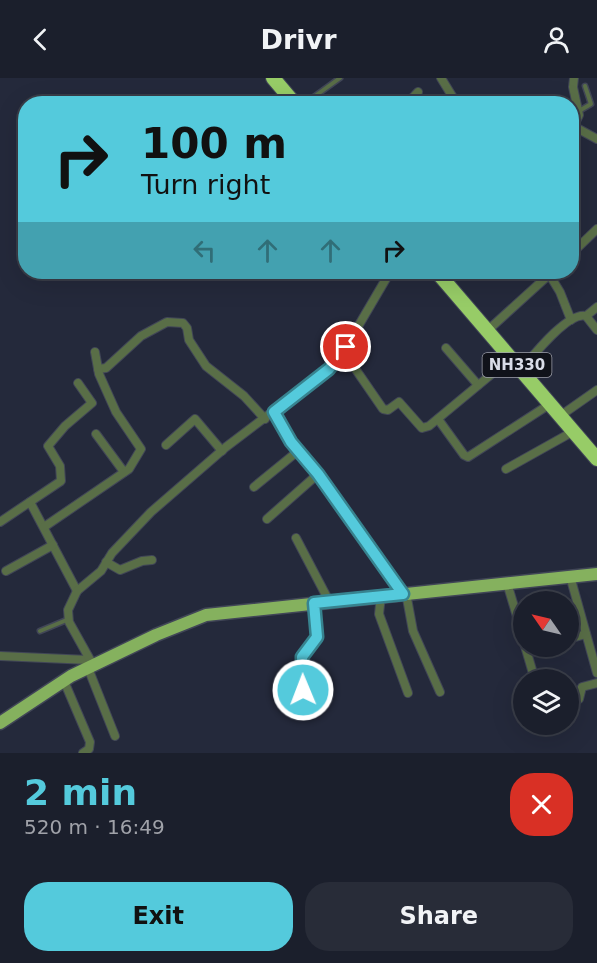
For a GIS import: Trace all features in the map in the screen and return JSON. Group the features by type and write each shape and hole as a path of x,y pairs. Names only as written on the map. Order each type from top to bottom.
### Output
{"highway":[{"path":"273,78 288,96"},
{"name":"NH330","path":"443,279 597,459"}],"main road":[{"path":"0,723 90,664 206,615 597,574"}],"street":[{"path":"441,78 452,96"},
{"path":"574,78 575,96"},
{"path":"414,96 418,92"},
{"path":"579,131 597,139"},
{"path":"579,246 597,229"},
{"path":"115,736 90,664 69,619 70,603 77,591 101,571 124,539 151,512 222,451 329,369 343,351 386,279"},
{"path":"487,331 543,279"},
{"path":"553,279 571,320"},
{"path":"586,316 597,307"},
{"path":"521,370 549,338 579,315 586,316 597,330"},
{"path":"98,369 106,368 138,338 167,322 183,323 187,328 189,340 206,366 244,396 265,419"},
{"path":"446,348 478,385"},
{"path":"343,351 385,411 399,402 422,428 438,419 511,358"},
{"path":"44,527 131,467 134,457 141,449 116,412 98,369 95,352"},
{"path":"0,522 62,479 60,466 48,446 65,426 92,403 78,384"},
{"path":"560,416 597,390"},
{"path":"438,419 464,455 468,457 550,404"},
{"path":"274,412 298,451 318,474 404,594 413,631 440,693"},
{"path":"166,445 195,419 222,451"},
{"path":"506,469 573,431"},
{"path":"96,434 124,472"},
{"path":"254,487 298,451"},
{"path":"267,519 318,474"},
{"path":"30,502 77,591"},
{"path":"296,538 329,601"},
{"path":"6,571 53,545"},
{"path":"106,562 120,570 142,561 152,560"},
{"path":"570,576 597,671"},
{"path":"507,583 513,603"},
{"path":"381,596 379,614 408,693"},
{"path":"303,690 302,657 317,637 314,603"},
{"path":"579,636 586,634"},
{"path":"0,656 90,664"},
{"path":"64,681 90,742 89,749 83,753"},
{"path":"579,699 582,687 597,683"}],"lane":[{"path":"315,96 340,78"},
{"path":"579,111 591,104 585,86"},
{"path":"40,631 69,619"}],"route":[{"path":"303,690 302,657 317,637 314,603 403,594 318,474 291,442 274,412 329,369 346,347"}]}
